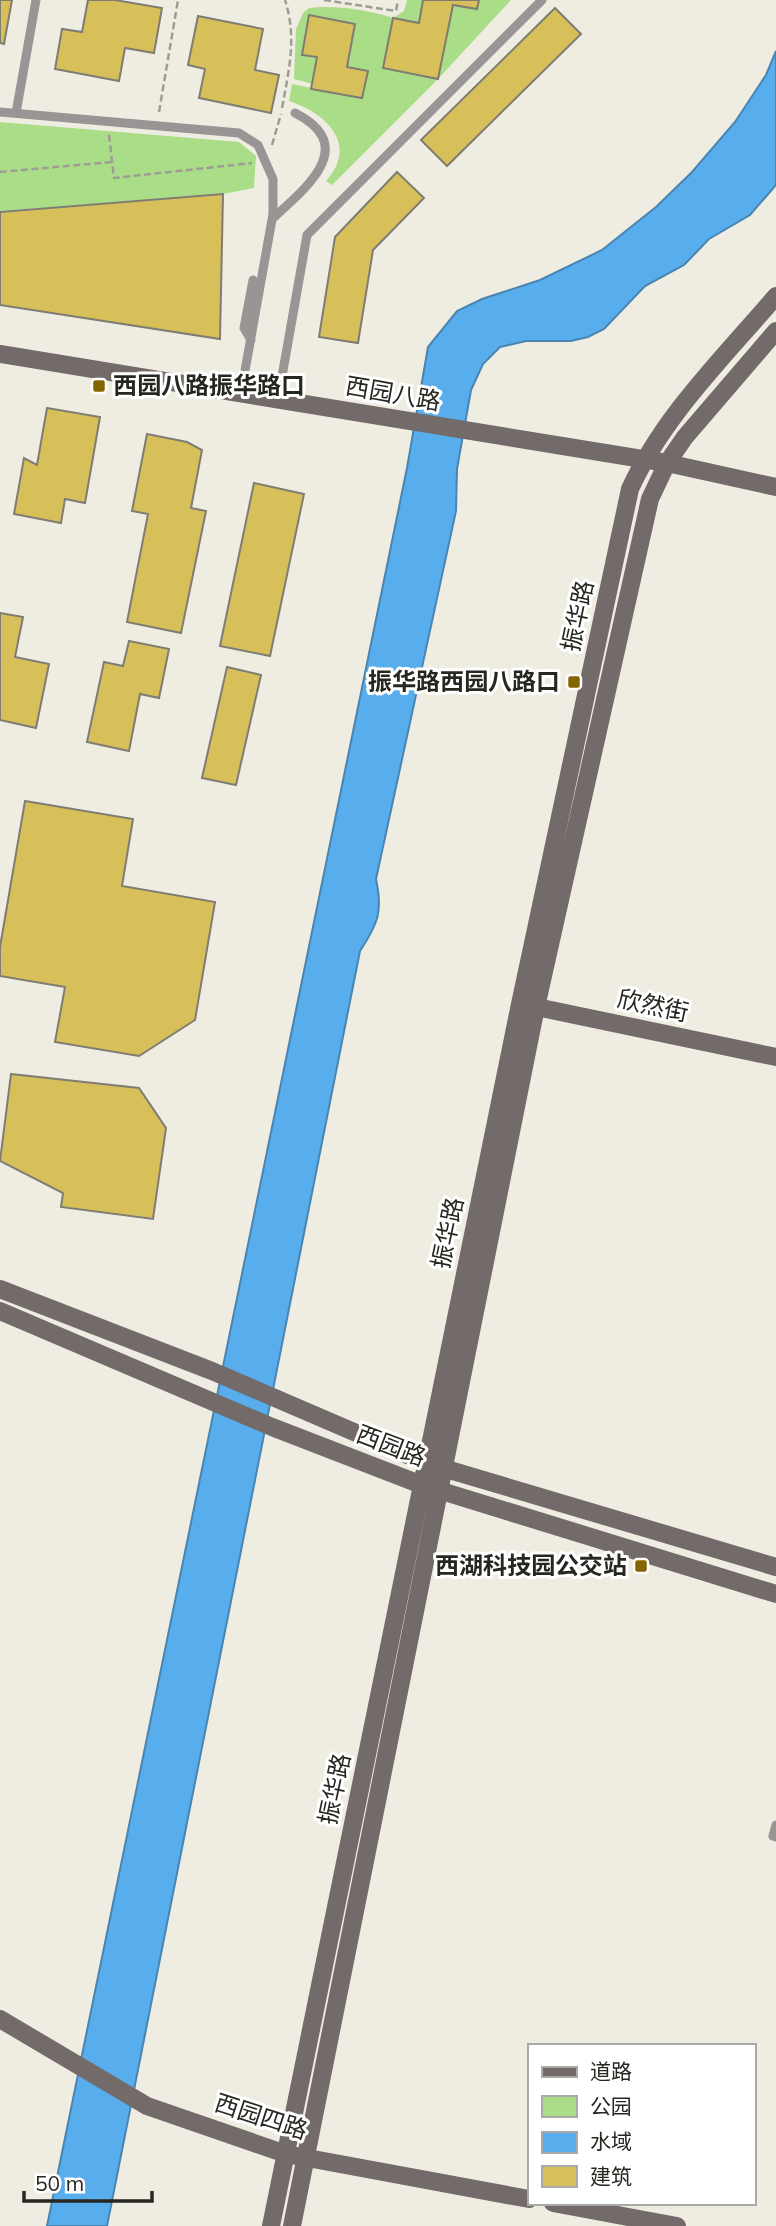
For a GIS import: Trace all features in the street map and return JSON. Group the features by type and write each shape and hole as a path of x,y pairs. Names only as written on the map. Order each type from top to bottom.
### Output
{"main road":[{"name":"振华路","path":"292,2226 445,1469 528,1006 631,489 644,459 672,417 776,296"},
{"name":"振华路","path":"271,2226 426,1463 528,1006 650,499 667,463 685,437 776,331"},
{"name":"西园八路","path":"0,354 644,459 776,487"},
{"name":"欣然街","path":"528,1006 776,1057"},
{"name":"西园路","path":"0,1289 212,1371 426,1463 776,1567"},
{"name":"西园路","path":"0,1311 272,1426 422,1485 776,1594"},
{"name":"西园四路","path":"0,2019 147,2106 286,2154 528,2199"},
{"path":"564,2205 677,2226"}],"lane":[{"path":"16,113 36,0"},
{"path":"278,399 307,235 542,0"},
{"path":"0,112 239,133 258,145 274,180 272,219 241,393"},
{"path":"272,219 319,173 326,155 323,140 314,123 295,113"},
{"path":"251,340 244,328 253,280"},
{"path":"776,1825 773,1836 776,1837"}],"path":[{"path":"157,126 178,0"},
{"path":"107,121 114,178 266,162 280,122 293,42 291,18 285,0"},
{"path":"324,0 396,11 398,0"},
{"path":"0,172 113,162"}],"green space":[{"path":"407,0 423,0 419,23 393,18 404,11"},
{"path":"479,0 511,0 438,79 453,5 477,9"},
{"path":"309,8 352,9 393,18 438,79 332,185 326,181 335,167 339,143 326,122 303,106 289,101 292,84 362,98 367,71 347,67 355,24 309,15 302,54 317,57 312,84 294,79 296,29 303,13"},
{"path":"0,122 239,142 256,156 254,188 223,194 0,211"}],"water":[{"path":"776,51 776,185 750,215 709,239 684,265 645,286 604,329 571,341 526,341 500,347 483,364 471,390 457,469 456,511 376,879 379,909 371,933 360,951 107,2226 47,2226 407,468 428,347 457,311 482,299 540,280 602,250 656,207 692,172 735,122 766,75"}],"building":[{"path":"0,0 12,0 4,44 0,43"},
{"path":"88,0 115,0 162,8 154,53 125,48 119,81 55,69 62,29 82,32"},
{"path":"423,0 479,0 477,9 453,5 438,79 383,68 393,18 419,23"},
{"path":"555,8 581,34 447,166 421,140"},
{"path":"309,15 355,24 347,67 368,71 362,98 311,89 317,57 302,55"},
{"path":"198,16 263,29 255,70 279,75 271,113 199,98 205,69 188,65"},
{"path":"397,172 424,198 373,250 358,343 319,337 335,237"},
{"path":"223,194 220,339 0,305 0,212"},
{"path":"47,408 100,417 85,503 65,499 61,523 14,514 24,458 37,465"},
{"path":"147,434 187,442 202,450 191,508 206,511 181,633 127,622 148,514 132,511"},
{"path":"254,483 304,494 270,656 220,646"},
{"path":"0,613 23,617 15,657 49,664 36,728 0,720"},
{"path":"129,641 169,649 159,698 140,694 129,751 87,742 104,662 123,666"},
{"path":"227,667 261,675 236,785 202,778"},
{"path":"25,801 133,819 122,886 215,902 195,1020 139,1056 55,1042 65,987 0,976 0,947"},
{"path":"11,1074 139,1088 166,1128 153,1219 61,1207 63,1193 0,1161"}],"place":[{"name":"西园八路振华路口","path":"99,386"},
{"name":"振华路西园八路口","path":"574,682"},
{"name":"西湖科技园公交站","path":"641,1566"}]}
